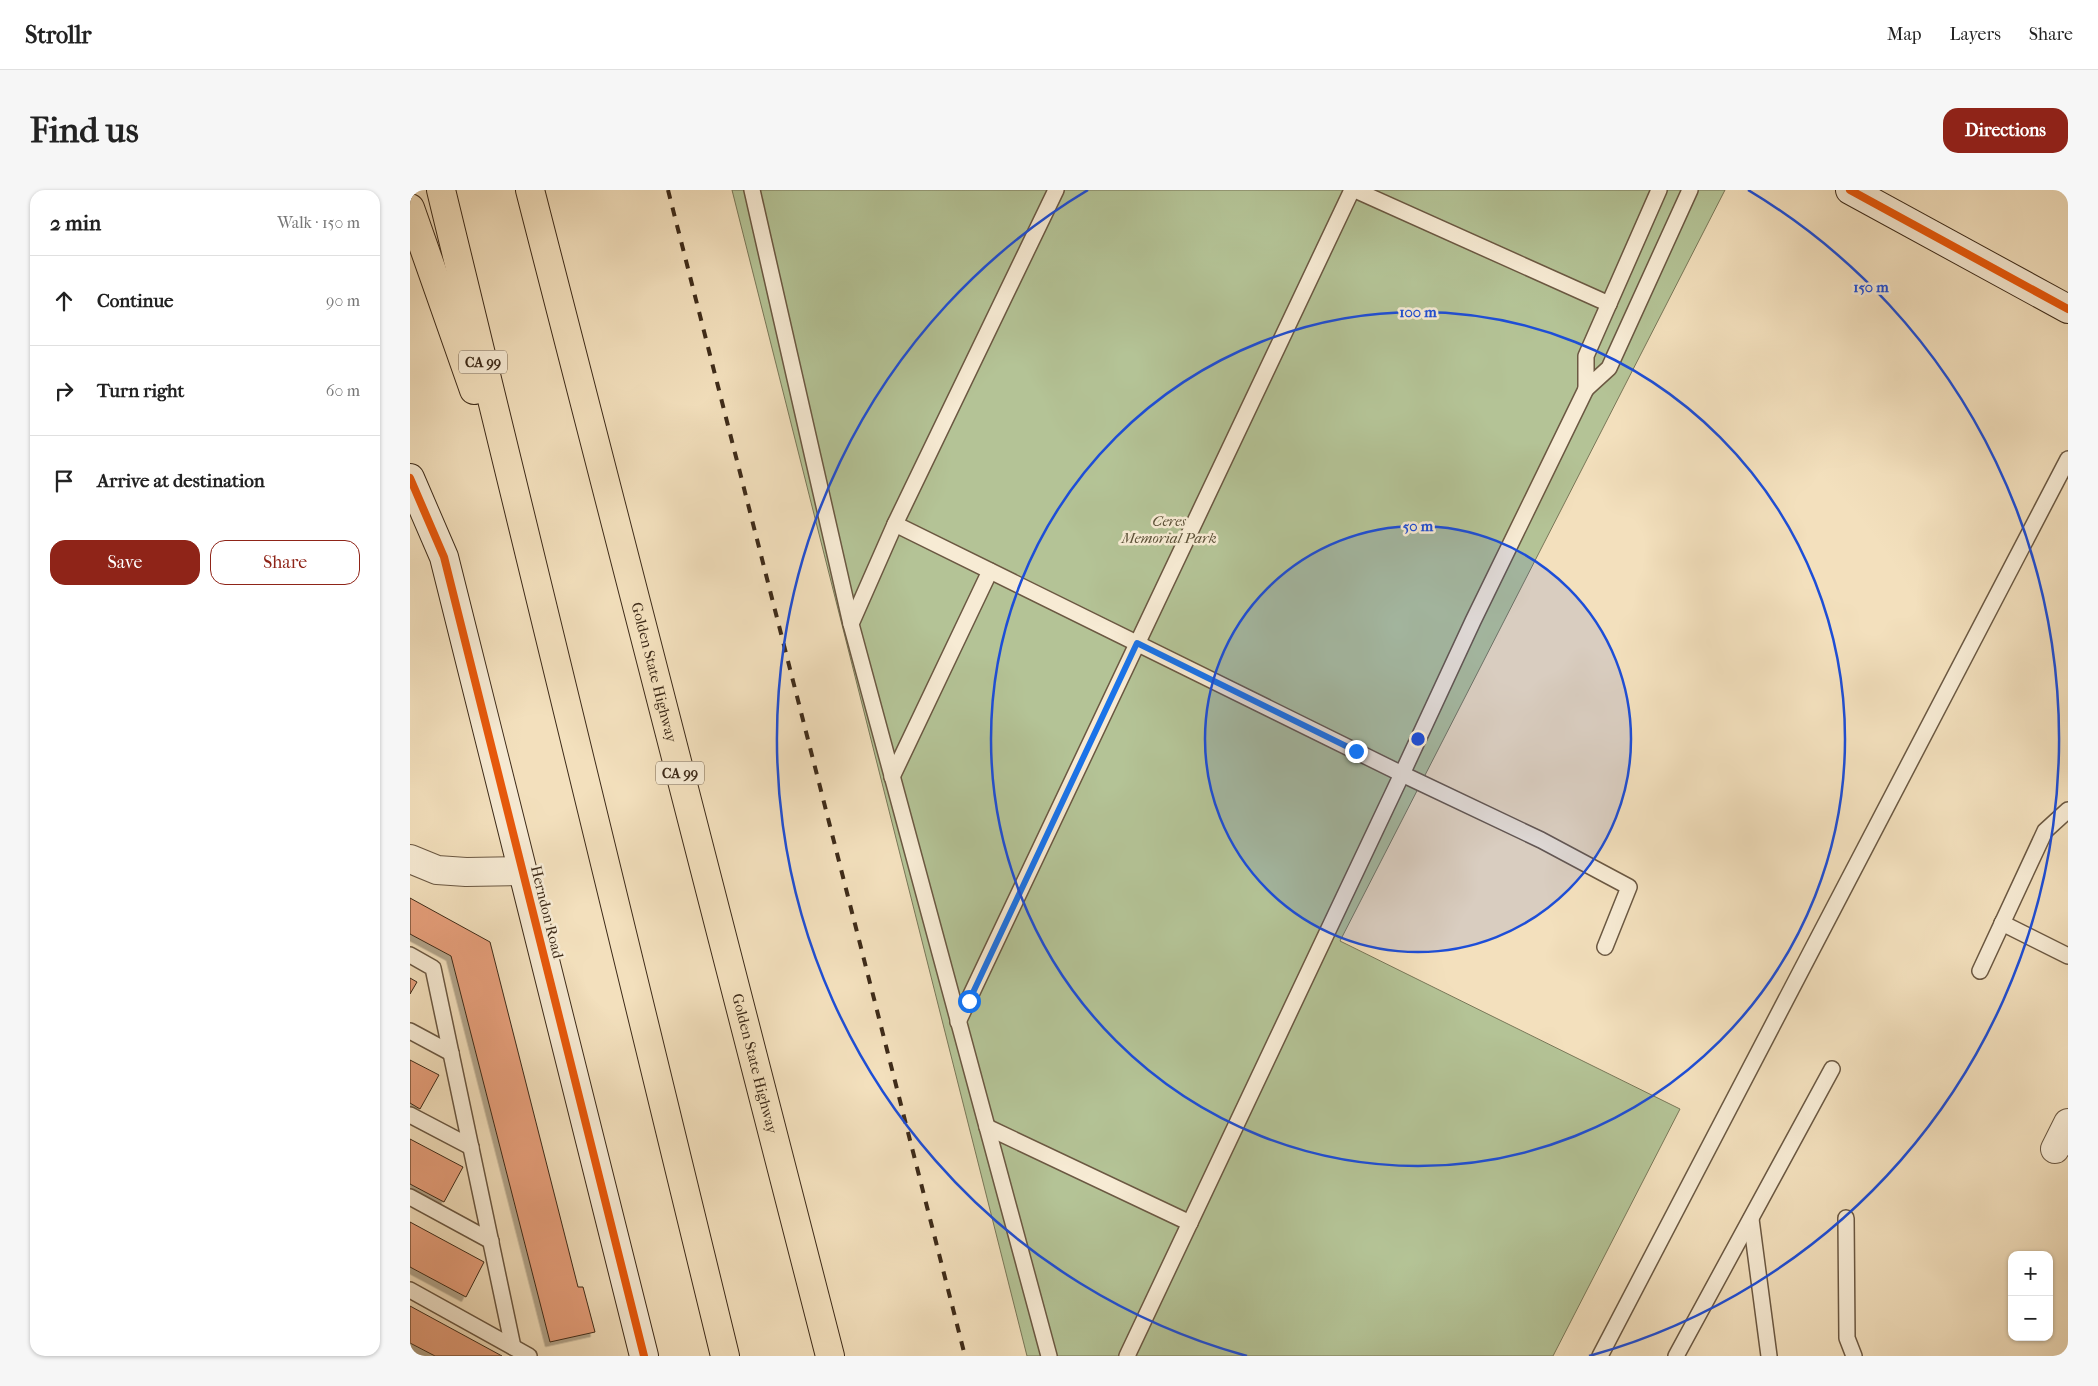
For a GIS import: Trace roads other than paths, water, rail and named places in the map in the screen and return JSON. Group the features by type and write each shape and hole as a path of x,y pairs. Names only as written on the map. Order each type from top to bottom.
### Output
{"highway":[{"name":"CA 99","path":"442,190 725,1356"},
{"name":"Golden State Highway","path":"530,190 830,1356"},
{"path":"410,208 524,533"}],"street":[{"path":"1861,193 2068,309"},
{"name":"Herndon Road","path":"410,478 444,557 644,1356"},
{"path":"410,859 437,870 466,872 522,871"},
{"path":"2055,1149 2068,1123"}],"lane":[{"path":"752,190 851,624 1049,1356"},
{"path":"851,624 895,524 1056,190"},
{"path":"958,1022 1354,190 1609,304"},
{"path":"1586,389 1586,356 1659,190"},
{"path":"1127,1356 1473,622 1586,389 1609,368 1690,190"},
{"path":"1600,1356 2068,459"},
{"path":"895,524 1402,774 1541,840 1629,887 1605,947"},
{"path":"892,777 990,571"},
{"path":"1980,971 2045,831 2068,810"},
{"path":"2002,924 2068,956"},
{"path":"410,955 433,968 513,1347"},
{"path":"410,1031 451,1053"},
{"path":"1676,1356 1832,1069"},
{"path":"410,1115 470,1147"},
{"path":"987,1127 1190,1223"},
{"path":"410,1197 491,1241"},
{"path":"1846,1218 1847,1338 1854,1356"},
{"path":"1750,1219 1769,1356"},
{"path":"410,1290 529,1356"}],"railway":[{"path":"668,190 965,1356"}],"park label":[{"name":"Ceres Memorial Park","path":"1169,530"}]}
